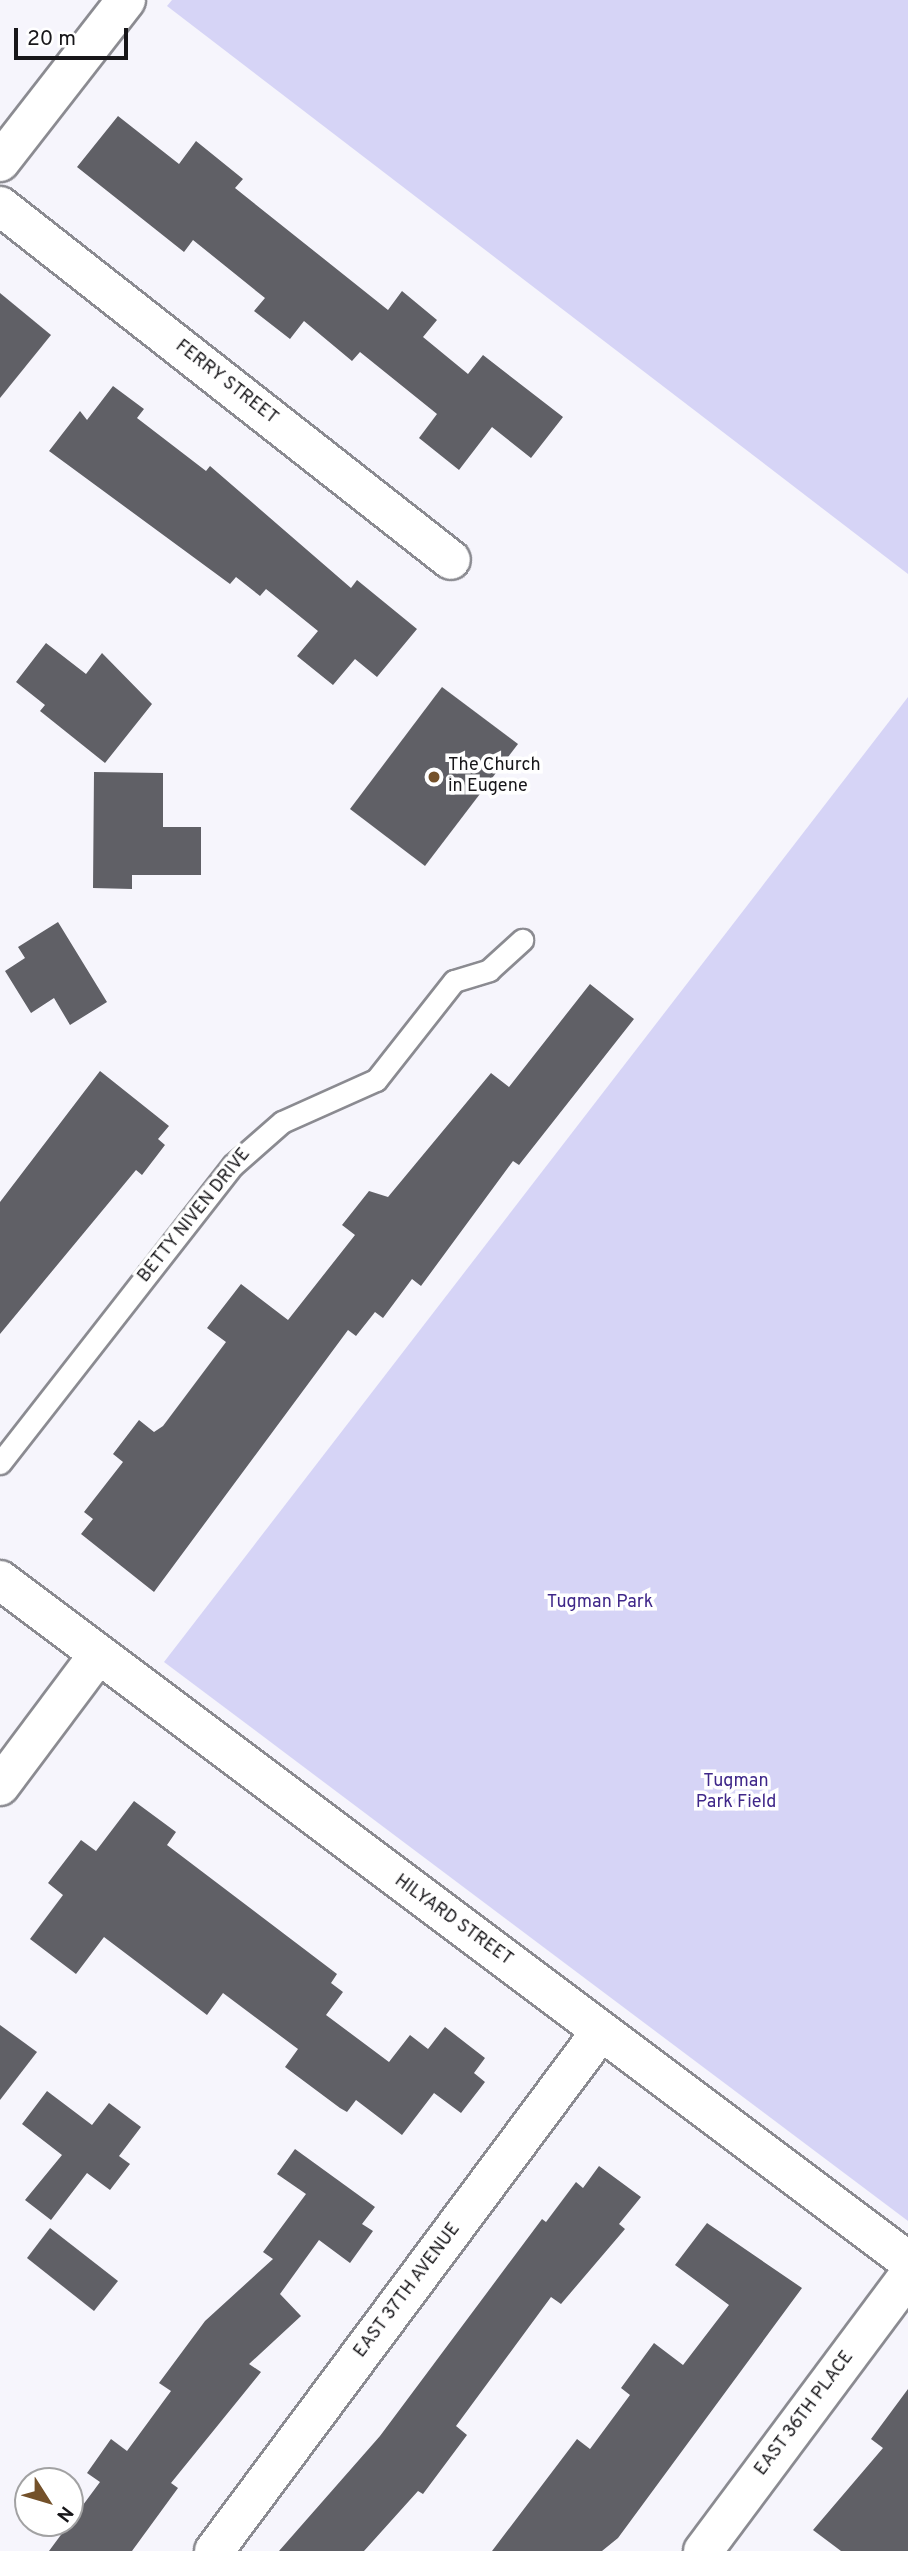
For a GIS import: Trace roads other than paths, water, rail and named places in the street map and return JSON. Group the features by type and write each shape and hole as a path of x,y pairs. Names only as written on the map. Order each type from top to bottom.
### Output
{"street":[{"path":"0,162 126,0"},
{"name":"FERRY STREET","path":"0,206 451,560"},
{"name":"HILYARD STREET","path":"0,1580 908,2261"},
{"path":"0,1786 98,1655"},
{"name":"EAST 37TH AVENUE","path":"214,2551 601,2031"},
{"name":"EAST 36TH PLACE","path":"703,2551 908,2276"}],"lane":[{"name":"BETTY NIVEN DRIVE","path":"0,1463 233,1165 282,1122 376,1080 454,981 489,971 522,940"}],"place":[{"name":"The Church in Eugene","path":"434,777"}],"park label":[{"name":"Tugman Park","path":"600,1603"},
{"name":"Tugman Park Field","path":"736,1793"}]}
